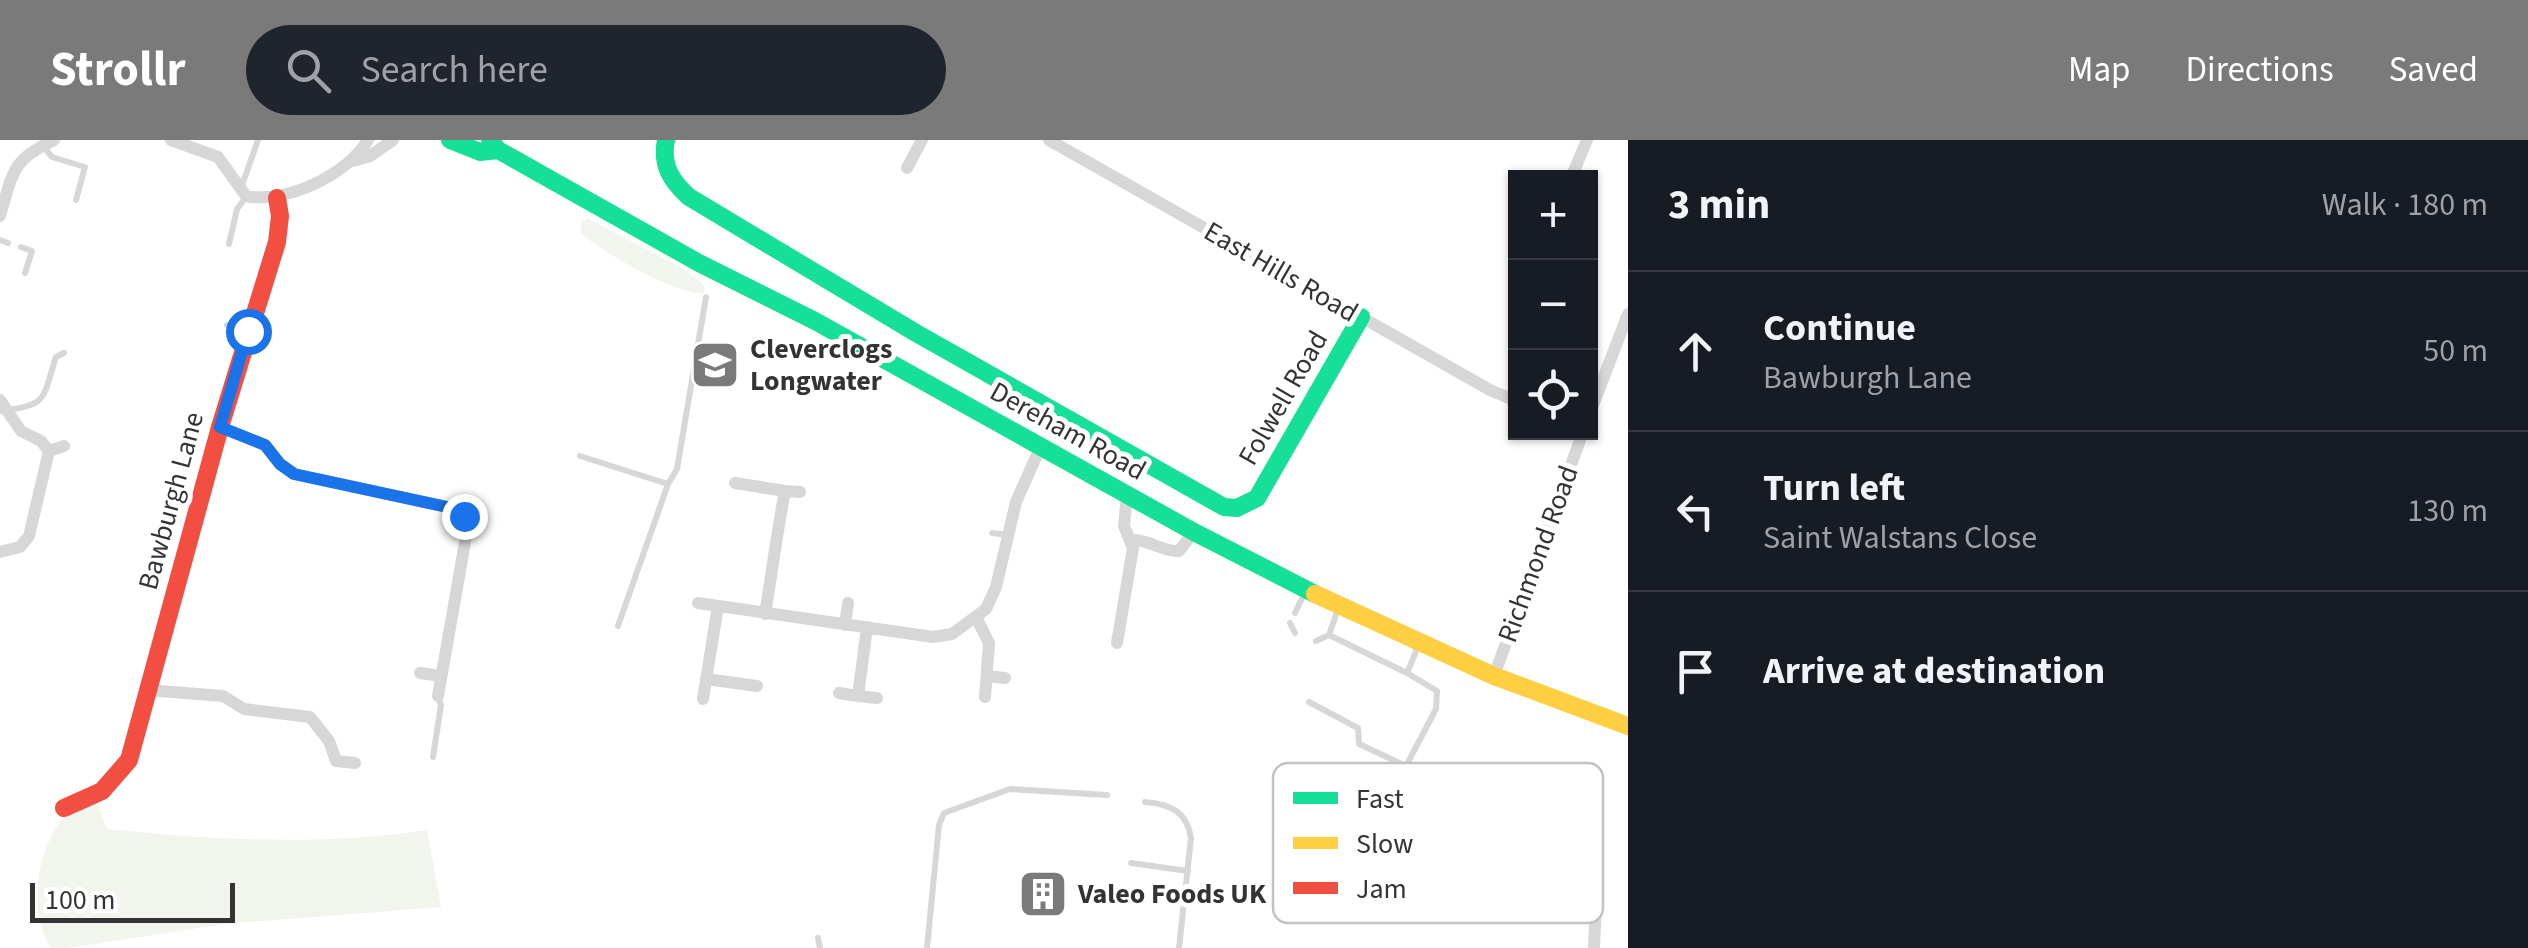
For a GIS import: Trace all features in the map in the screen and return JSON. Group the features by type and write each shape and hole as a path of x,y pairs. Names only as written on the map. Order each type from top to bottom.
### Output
{"main road":[{"name":"Dereham Road","path":"450,140 480,152 494,145 699,263 816,321 1126,495 1338,606 1494,676 1628,726"},
{"name":"Dereham Road","path":"665,143 664,167 674,184 689,197 916,334 1224,507 1249,505"},
{"name":"Bawburgh Lane","path":"64,808 114,785 129,760 220,427 277,242 277,198"},
{"name":"Folwell Road","path":"1249,505 1362,317"}],"street":[{"path":"170,140 218,157 243,192 277,198 370,156 393,140"},
{"path":"351,162 368,140"},
{"path":"907,168 922,140"},
{"name":"East Hills Road","path":"1049,140 1508,396"},
{"path":"1574,170 1587,140"},
{"path":"0,216 5,182 27,153 48,143"},
{"path":"1598,392 1628,314"},
{"path":"0,552 20,547 29,536 49,451 41,440 20,431 2,407"},
{"path":"220,427 265,445 294,474 452,508 464,516 467,530 438,696"},
{"name":"Richmond Road","path":"1494,676 1580,440"},
{"path":"49,451 64,446"},
{"path":"698,603 934,637 952,634 986,609 996,587 1023,482 1040,448"},
{"path":"734,482 800,492"},
{"path":"765,614 775,562 776,525 785,490"},
{"path":"1117,643 1132,563 1132,540 1124,526 1126,495"},
{"path":"1132,540 1179,551 1194,532"},
{"path":"845,625 848,603"},
{"path":"703,699 718,606"},
{"path":"976,617 989,642 985,698"},
{"path":"858,696 867,628"},
{"path":"420,673 441,676"},
{"path":"988,676 1004,678"},
{"path":"706,679 756,686"},
{"path":"147,690 222,696 244,709 310,717 330,741 336,760 354,763"},
{"path":"839,693 876,698"},
{"path":"1594,948 1595,923"}],"lane":[{"path":"229,244 258,140"},
{"path":"48,143 52,157 85,167 76,200"},
{"path":"21,247 32,251 25,273"},
{"path":"618,626 668,484 677,469 706,296"},
{"path":"227,324 248,331"},
{"path":"2,407 36,405 44,397 56,357 64,353"},
{"path":"580,456 668,484"},
{"path":"992,533 1008,535"},
{"path":"1295,613 1306,590"},
{"path":"1316,642 1329,636 1338,606"},
{"path":"1290,623 1295,633"},
{"path":"1329,636 1438,690 1436,709 1408,763"},
{"path":"1407,673 1420,644"},
{"path":"433,757 441,705 438,696"},
{"path":"1310,702 1358,728 1359,744 1400,763"},
{"path":"927,948 938,825 944,814 1010,788 1107,796"},
{"path":"1146,802 1172,807 1184,816 1191,838 1181,947"},
{"path":"1131,863 1188,871"},
{"path":"818,938 820,948"}],"shaded area":[{"path":"588,218 686,271 705,288 704,293 658,280 605,251 581,233 582,222"},
{"path":"97,803 107,829 147,833 307,840 427,830 441,907 224,924 51,948 39,918 38,901 46,848 65,817"}],"traffic: fast":[{"path":"450,140 480,152 498,150"},
{"path":"490,140 498,150 699,263 815,321 1194,532 1315,594"},
{"path":"666,140 669,172 689,197 916,333 1224,507 1237,508 1257,498 1361,317"}],"traffic: slow":[{"path":"1315,594 1494,676 1628,726"}],"traffic: jam":[{"path":"64,808 102,791 129,760 220,427 277,242 277,198"}],"place":[{"name":"Cleverclogs Longwater","path":"715,365"},
{"name":"Valeo Foods UK","path":"1043,894"}],"route":[{"path":"248,331 220,427 265,445 294,474 452,508 464,516"}]}
